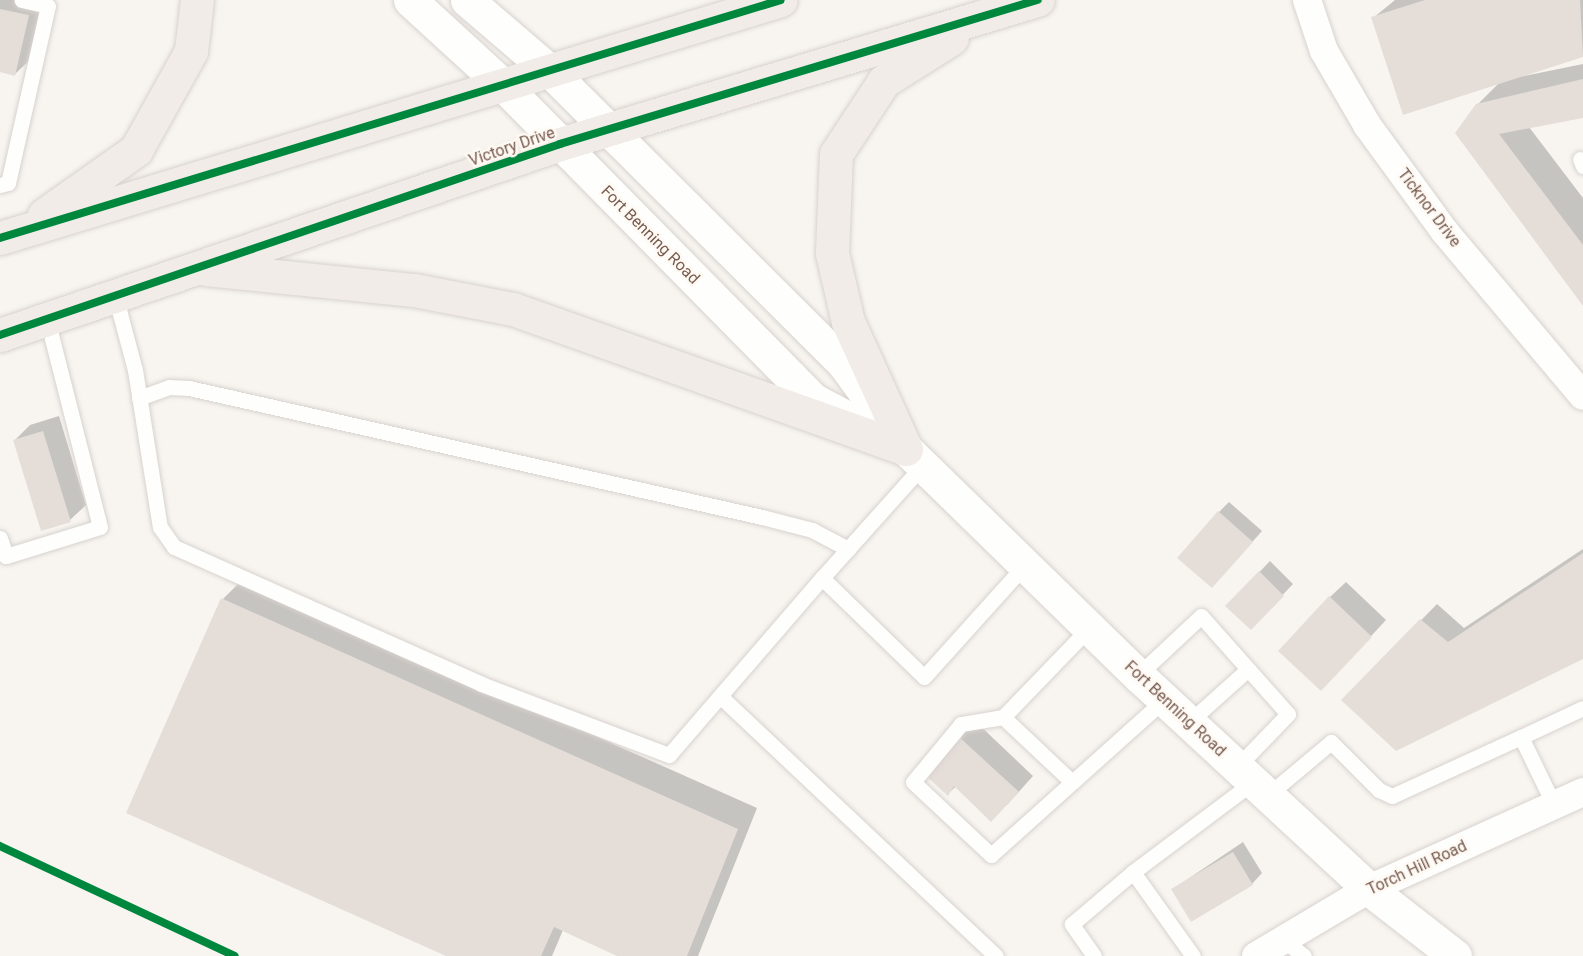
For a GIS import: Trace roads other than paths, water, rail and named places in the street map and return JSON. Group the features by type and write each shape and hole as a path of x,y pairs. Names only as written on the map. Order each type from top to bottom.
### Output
{"highway":[{"path":"11,234 136,150 191,51 197,0"},
{"path":"11,234 505,87 781,0"},
{"name":"Victory Drive","path":"0,335 560,144 1038,0"},
{"path":"915,457 848,322 832,253 836,154 884,81 987,15"},
{"path":"195,268 414,290 513,309 915,457"}],"main road":[{"name":"Fort Benning Road","path":"410,0 505,87 814,400 915,457"},
{"name":"Fort Benning Road","path":"467,0 551,72 611,129 844,364 915,457 1089,628 1369,889 1455,956"}],"street":[{"name":"Ticknor Drive","path":"1307,0 1324,51 1367,125 1445,232 1583,396"},
{"name":"Torch Hill Road","path":"1256,956 1293,948 1369,889 1583,792"}],"lane":[{"path":"0,185 8,183 48,6 22,0"},
{"path":"115,295 139,398 160,527 174,547 476,682 669,755 848,549 915,457"},
{"path":"0,538 6,556 100,526 47,319"},
{"path":"139,398 170,387 189,388 762,517 812,530 848,549"},
{"path":"822,578 924,677 1025,565"},
{"path":"1138,675 1201,615 1288,714 1253,781"},
{"path":"1089,628 1003,717 961,724 913,782 991,855 1164,700"},
{"path":"1189,722 1248,669"},
{"path":"720,696 996,956"},
{"path":"1094,956 1072,924 1133,872 1253,781 1331,742 1379,790 1392,796 1583,708"},
{"path":"1003,717 1072,782"},
{"path":"1521,737 1554,805"},
{"path":"1133,872 1193,956"}]}
